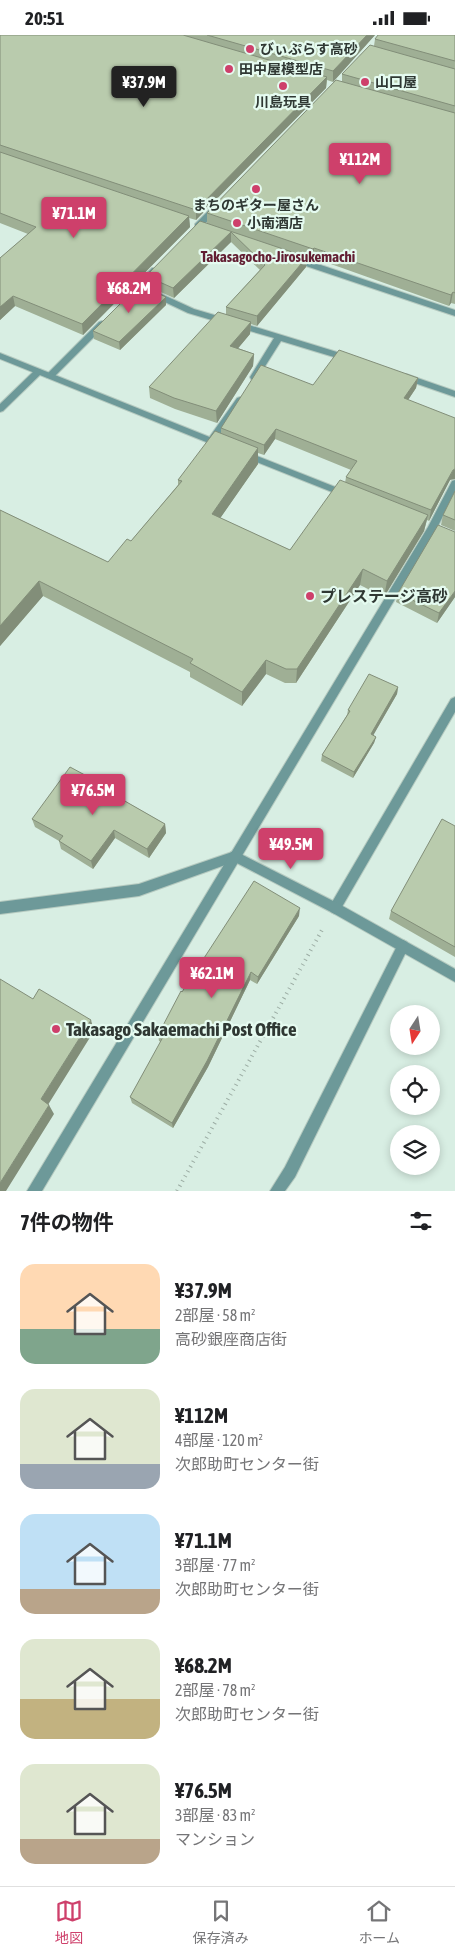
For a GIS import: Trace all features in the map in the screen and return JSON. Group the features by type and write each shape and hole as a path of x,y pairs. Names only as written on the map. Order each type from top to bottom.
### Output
{"street":[{"path":"192,233 225,198"},
{"path":"189,223 207,229"},
{"path":"290,257 455,313"},
{"path":"125,301 159,267"},
{"path":"139,287 191,311 358,362"},
{"path":"50,376 112,315"},
{"path":"211,441 279,337"},
{"path":"0,356 229,449"},
{"path":"0,409 38,372"},
{"path":"394,373 455,394"},
{"path":"239,452 358,500"},
{"path":"34,1191 431,529 455,483"},
{"path":"335,908 455,702"},
{"path":"0,908 139,890 235,856 335,908 455,976"},
{"path":"277,1191 290,1172 403,946"}],"path":[{"path":"177,1191 335,908"}],"building":[{"path":"0,35 183,35 327,77 196,210 0,145"},
{"path":"207,35 367,35 333,71"},
{"path":"378,35 455,35 455,61 375,39"},
{"path":"370,45 455,69 455,106 342,74"},
{"path":"336,80 455,113 455,293 453,292 451,295 207,213"},
{"path":"0,152 189,216 82,324 13,296 0,307 0,258 36,227 0,213"},
{"path":"200,221 307,257 257,316 226,307 265,265 231,232 173,288 146,276"},
{"path":"139,285 166,297 119,342 93,331"},
{"path":"218,312 251,322 230,346 254,354 216,411 174,398 149,387"},
{"path":"339,350 418,378 404,398 455,418 455,469 431,510 346,477 357,461 276,429 264,445 221,428 261,365 313,385"},
{"path":"215,431 258,448 212,514 290,550 340,480 428,515 387,581 363,569 297,669 286,669 266,660 242,692 190,663 193,659 39,581 0,626 0,510 108,562 127,539 131,541 182,481 178,480"},
{"path":"455,491 455,520 443,515"},
{"path":"438,525 455,532 455,591 439,613 398,593"},
{"path":"369,674 398,687 371,734 376,737 354,772 322,755 350,711 348,710"},
{"path":"70,767 96,781 95,784 165,824 147,849 114,830 91,861 59,841 63,836 32,819"},
{"path":"442,819 455,826 455,947 391,911"},
{"path":"254,881 300,908 258,977 251,972 207,1061 172,1123 130,1097 163,1037 158,1035 181,991"},
{"path":"0,979 33,999 39,989 91,1020 41,1099 49,1105 0,1183"}],"place":[{"name":"びぃぷらす高砂","path":"250,49"},
{"name":"田中屋模型店","path":"229,69"},
{"name":"山口屋","path":"365,82"},
{"name":"川島玩具","path":"283,86"},
{"name":"まちのギター屋さん","path":"256,189"},
{"name":"小南酒店","path":"237,223"},
{"name":"プレステージ高砂","path":"310,596"},
{"name":"Takasago Sakaemachi Post Office","path":"56,1029"}],"district":[{"name":"Takasagocho-Jirosukemachi","path":"278,257"}]}
